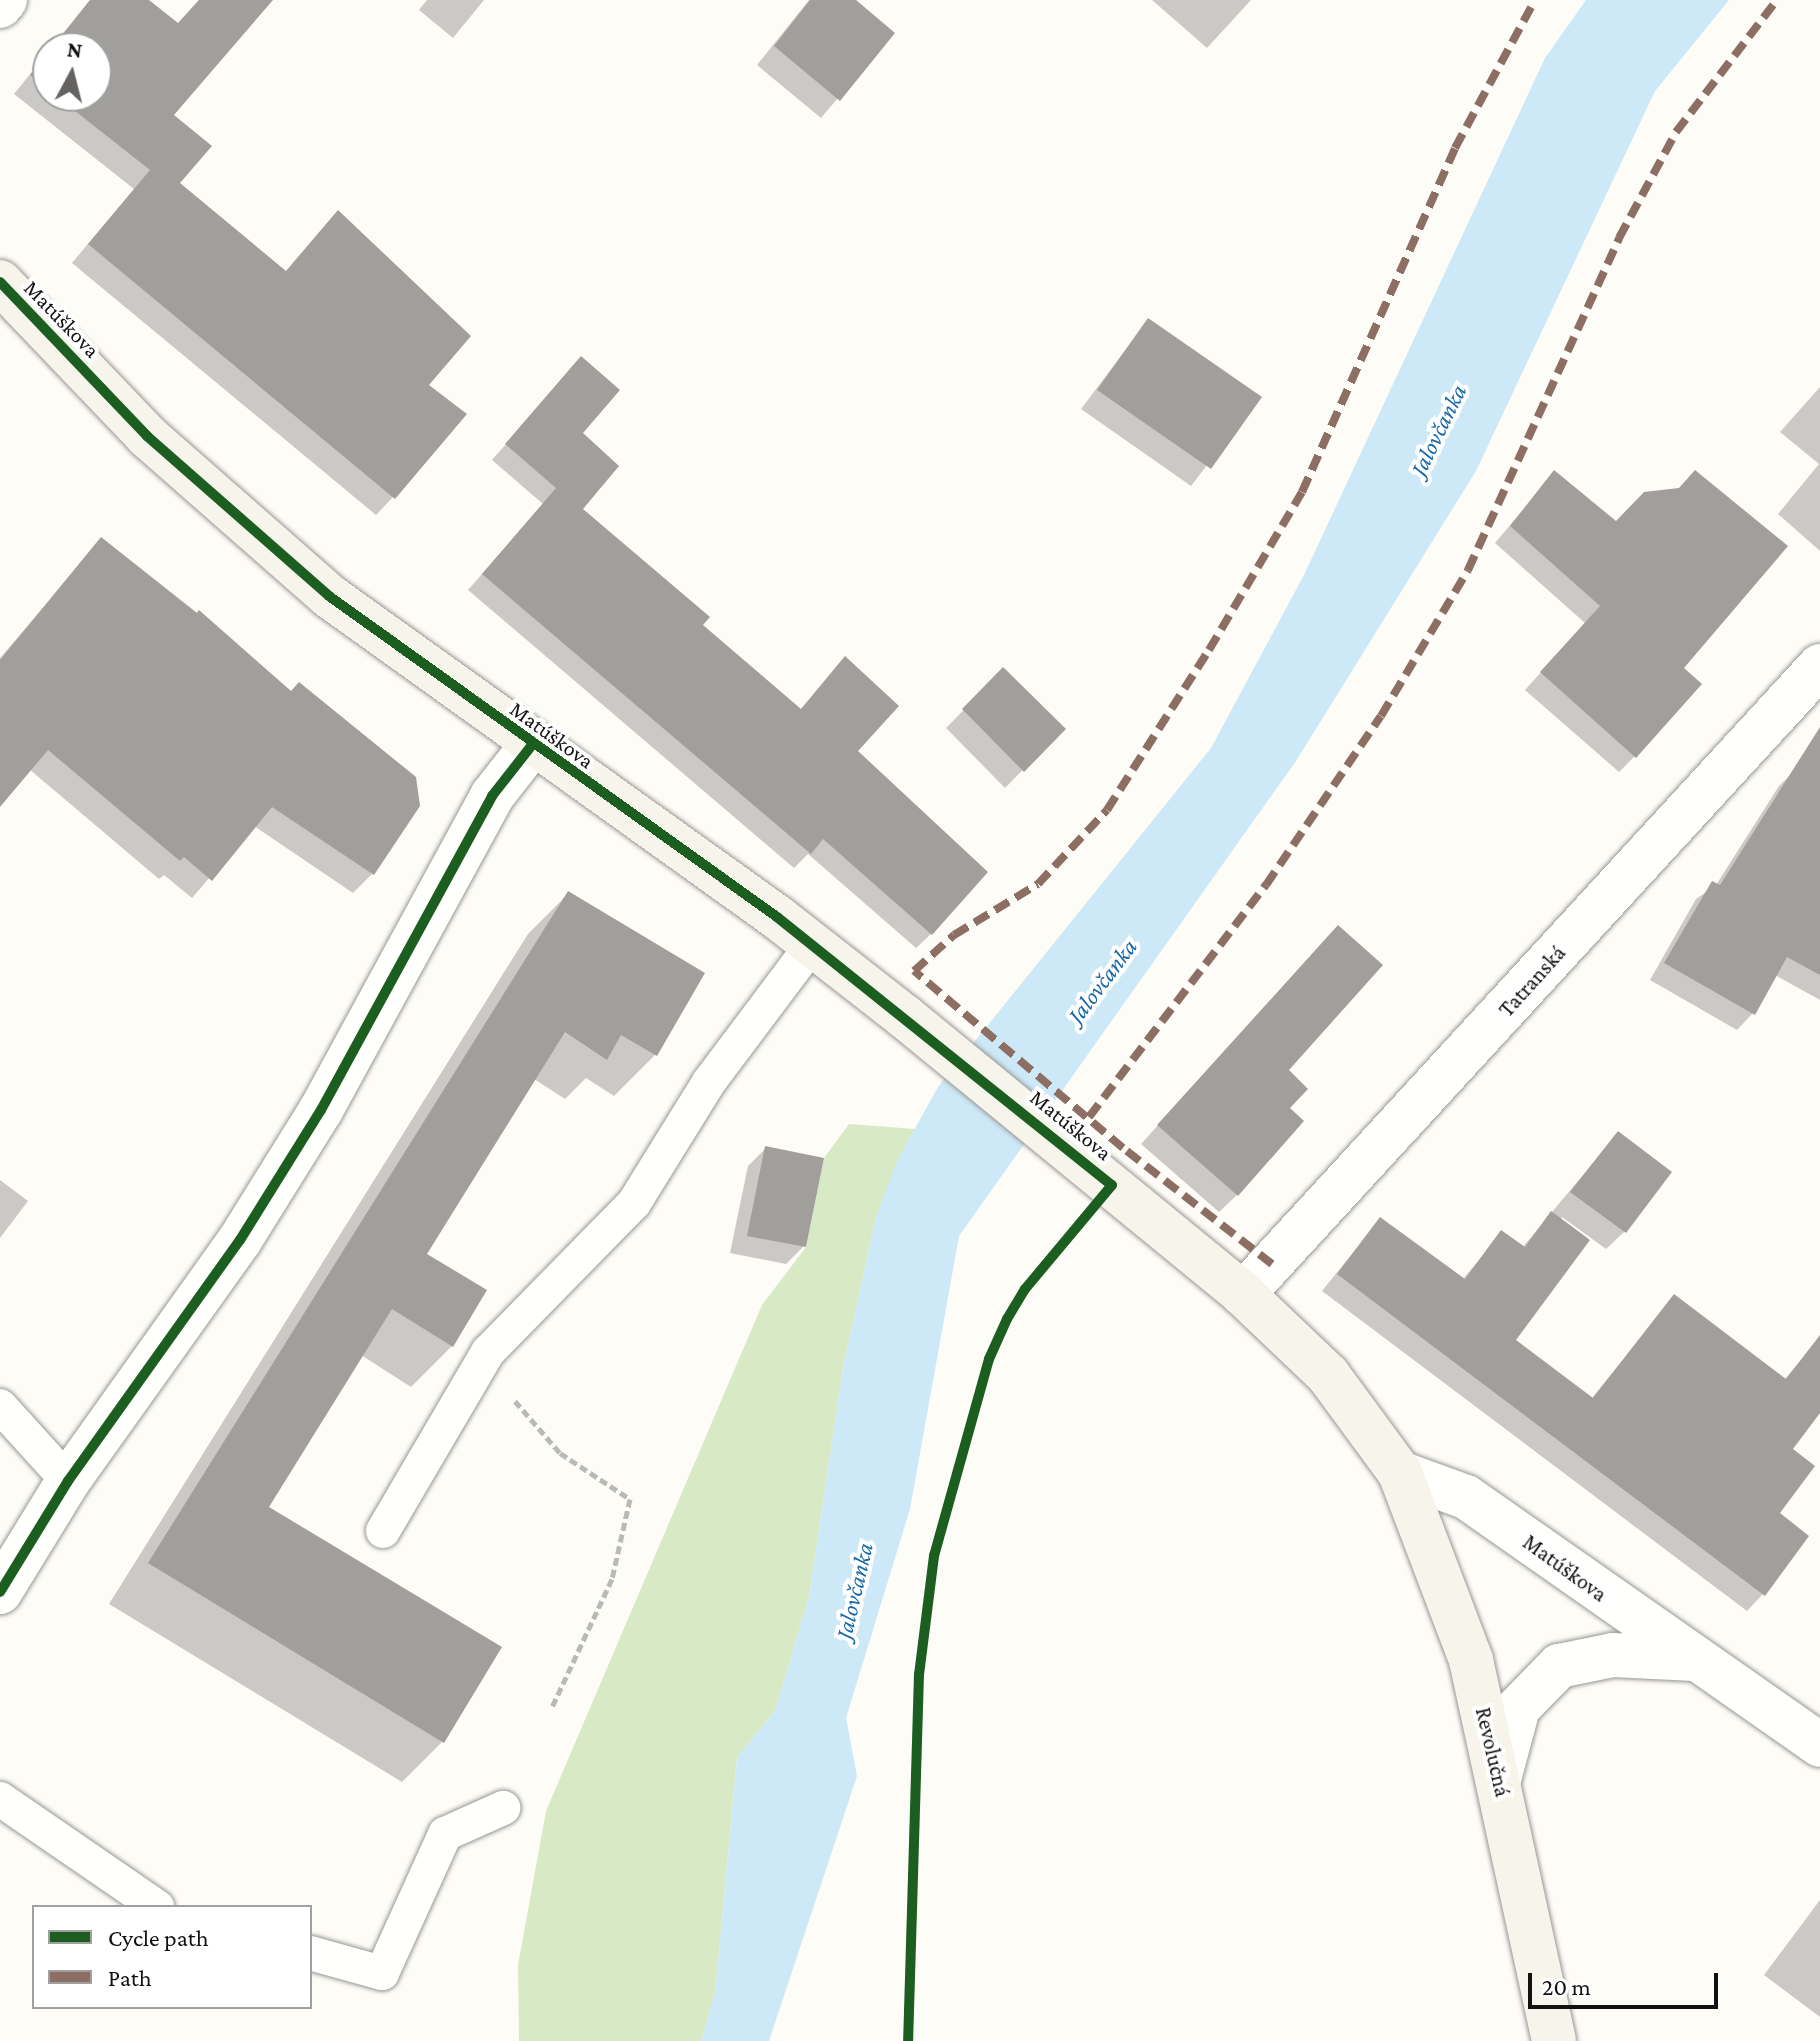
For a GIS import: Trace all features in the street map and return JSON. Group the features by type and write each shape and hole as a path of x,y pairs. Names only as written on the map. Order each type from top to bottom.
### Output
{"main road":[{"name":"Matúškova","path":"0,282 147,436 329,596 812,945 1065,1145 1243,1294 1328,1375 1400,1473"},
{"name":"Revolučná","path":"1400,1473 1471,1660 1554,2041"}],"street":[{"path":"0,6 5,0"},
{"name":"Tatranská","path":"1243,1294 1820,666"},
{"path":"0,1592 68,1481 240,1240 321,1110 492,796 532,745"},
{"name":"Matúškova","path":"1400,1473 1466,1497 1820,1745"},
{"path":"1499,1779 1518,1708 1559,1666 1613,1655 1702,1660"}],"lane":[{"path":"383,1531 488,1352 634,1203 709,1082 812,945"},
{"path":"0,1406 68,1481"},
{"path":"0,1799 154,1905"},
{"path":"312,1954 382,1973 445,1834 503,1808"}],"path":[{"path":"477,1371 518,1403 560,1453 630,1499 612,1579 551,1709"}],"green space":[{"path":"849,1124 915,1129 876,1217 843,1368 809,1597 775,1711 737,1758 715,1994 701,2041 519,2041 518,1965 546,1811 762,1305 806,1247 824,1158"}],"water":[{"name":"Jalovčanka","path":"1586,0 1729,0 1655,91 1476,471 1296,761 959,1236 910,1509 846,1718 857,1776 769,2041 701,2041 715,1994 737,1758 775,1711 809,1597 843,1368 876,1217 897,1161 938,1087 1211,748 1304,575 1545,58"}],"building":[{"path":"90,0 149,0 178,23 199,0 273,0 174,115 212,146 180,183 286,271 338,210 471,336 429,385 467,414 395,499 88,244 150,170 76,112 112,112 112,32 65,32"},
{"path":"810,0 856,0 895,33 840,101 774,46"},
{"path":"1148,318 1262,397 1211,469 1097,390"},
{"path":"581,356 620,390 583,433 619,466 583,509 710,617 703,625 801,709 845,656 899,706 858,751 988,872 932,935 823,839 811,854 482,574 556,488 505,444"},
{"path":"1554,470 1616,521 1644,492 1679,488 1695,470 1788,546 1684,668 1702,684 1636,758 1540,672 1600,606 1510,526"},
{"path":"101,537 197,613 199,610 291,691 299,682 416,777 420,806 374,875 272,807 212,881 184,857 180,861 48,750 0,807 0,660"},
{"path":"1003,667 1066,729 1024,772 962,709"},
{"path":"1820,727 1820,975 1787,957 1755,1015 1664,963 1712,881 1720,885"},
{"path":"568,891 705,973 657,1056 621,1035 607,1060 565,1032 427,1254 487,1290 453,1347 392,1309 269,1507 502,1647 444,1743 148,1563"},
{"path":"1338,925 1383,965 1289,1070 1308,1089 1290,1108 1304,1121 1238,1196 1157,1125"},
{"path":"1618,1131 1672,1172 1626,1233 1570,1192"},
{"path":"765,1146 824,1158 806,1247 747,1236"},
{"path":"1551,1211 1590,1240 1516,1340 1593,1398 1674,1294 1786,1379 1820,1335 1820,1413 1793,1449 1815,1466 1780,1513 1809,1536 1765,1596 1337,1274 1380,1217 1465,1279 1501,1230 1525,1247"}],"marked path":[{"path":"1272,1264 1123,1148 914,971 954,935 1038,884 1107,810 1209,650 1302,492 1455,148 1535,0"},
{"path":"1089,1117 1266,885 1381,716 1468,570 1619,238 1676,132 1777,0"}],"cycle path":[{"path":"0,282 147,436 329,596 777,917 1112,1185 1025,1289 1007,1319 989,1359 934,1556 919,1674 908,2041"},
{"path":"0,1592 68,1481 240,1240 321,1110 492,796 532,745"}]}
